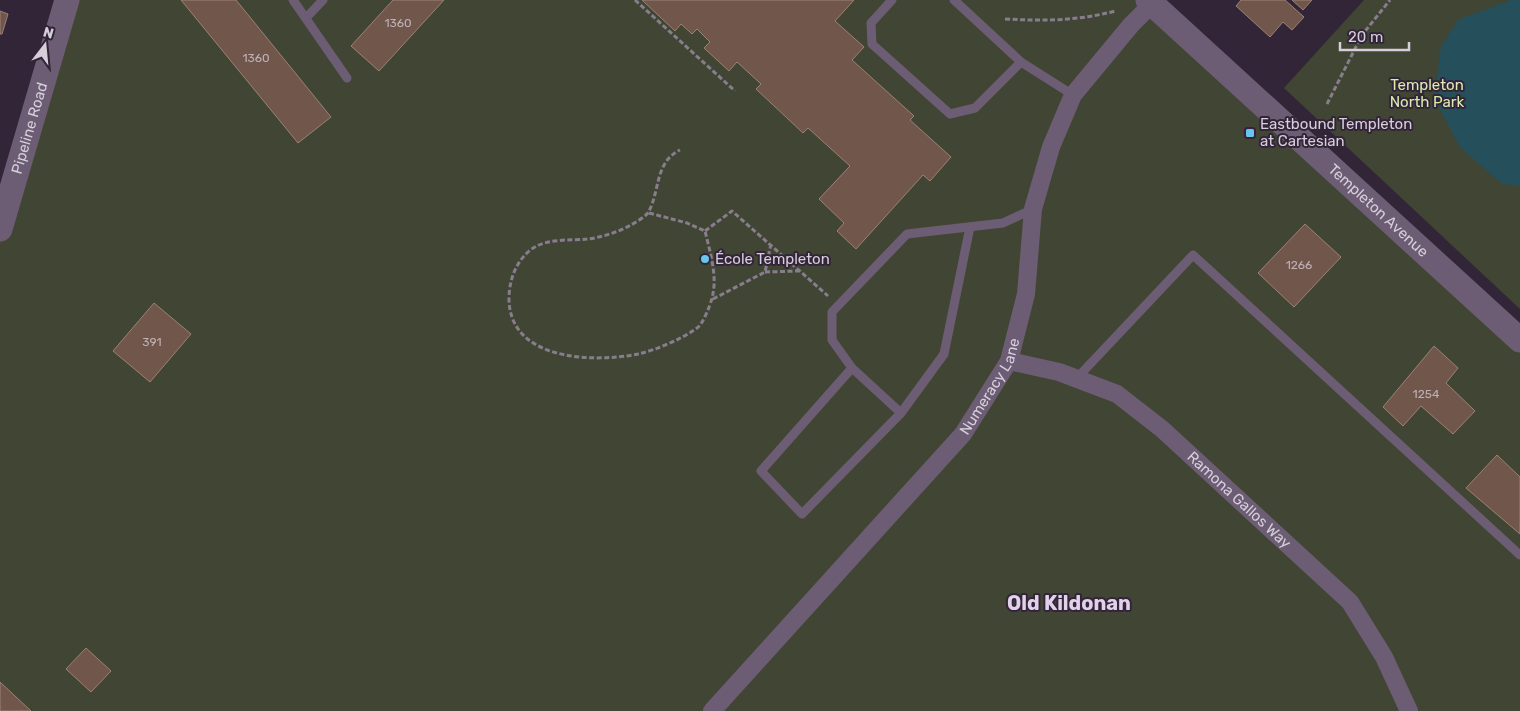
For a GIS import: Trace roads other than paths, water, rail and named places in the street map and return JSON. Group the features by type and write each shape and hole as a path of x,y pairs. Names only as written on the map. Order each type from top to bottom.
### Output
{"street":[{"name":"Pipeline Road","path":"0,229 67,0"},
{"name":"Numeracy Lane","path":"712,711 963,434 1010,361 1026,294 1033,209 1051,147 1073,94 1152,1"},
{"name":"Templeton Avenue","path":"1152,1 1520,340"},
{"name":"Ramona Gallos Way","path":"1010,361 1059,372 1116,394 1162,429 1350,602 1384,657 1409,711"}],"lane":[{"path":"293,0 347,78"},
{"path":"306,18 323,0"},
{"path":"892,0 872,23 872,44 950,114 975,108 1021,62"},
{"path":"954,0 1021,62 1073,94"},
{"path":"901,413 852,368 832,340 832,312 907,234 1003,223 1033,209"},
{"path":"852,368 761,471 802,514 901,413 944,354 970,227"},
{"path":"1076,379 1193,255 1520,555"}],"water":[{"path":"1511,0 1520,0 1520,186 1502,184 1460,147 1434,98 1441,47 1458,20"}],"place":[{"name":"Eastbound Templeton at Cartesian","path":"1250,133"},
{"name":"École Templeton","path":"705,259"}],"district":[{"name":"Old Kildonan","path":"1069,603"}],"park label":[{"name":"Templeton North Park","path":"1427,94"}]}
